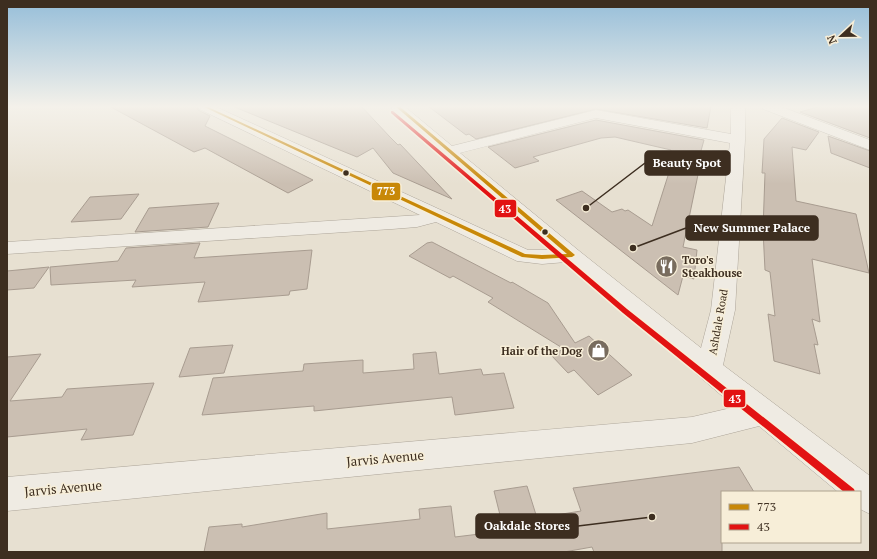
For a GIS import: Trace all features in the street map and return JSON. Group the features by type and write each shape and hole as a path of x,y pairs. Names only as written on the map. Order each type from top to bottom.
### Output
{"street":[{"path":"259,132 524,256 542,258 572,255"},
{"path":"427,132 709,370 870,497"},
{"path":"449,151 524,132"},
{"path":"695,132 738,140"},
{"name":"Ashdale Road","path":"709,370 723,310 738,132"},
{"path":"836,132 870,145"},
{"path":"7,248 392,223 417,221 438,216"},
{"name":"Jarvis Avenue","path":"7,494 692,430 762,413"}],"building":[{"path":"157,132 217,132 313,180 288,193 205,148 194,152"},
{"path":"296,132 386,132 398,145 400,144 452,199 393,173 373,148 357,157"},
{"path":"462,132 504,132 476,139 469,134 466,135"},
{"path":"548,132 661,132 704,140 697,165 700,165 683,247 697,250 694,279 683,276 678,295 556,200 582,191 612,212 622,209 625,211 628,210 652,226 672,163 668,162 671,150 615,137 601,138 533,157 539,161 515,168 488,147"},
{"path":"770,132 819,132 806,150 792,147 796,201 856,214 869,273 812,259 820,322 812,319 818,345 814,344 820,374 774,361 768,314 775,316 770,272 765,270 763,230 765,173 762,173 764,139"},
{"path":"854,132 870,132 870,138"},
{"path":"828,136 870,151 870,168 831,153"},
{"path":"139,194 121,219 71,222 90,197"},
{"path":"219,203 208,227 135,232 149,208"},
{"path":"432,242 511,283 512,282 548,303 575,343 589,336 632,375 598,395 574,370 568,373 551,355 564,349 488,302 493,298 453,276 450,278 409,256 427,243"},
{"path":"200,243 194,258 312,250 307,289 290,291 289,295 198,302 205,282 132,287 136,280 51,285 50,267 118,261 126,248"},
{"path":"49,267 34,288 7,290 7,271"},
{"path":"233,345 224,373 179,377 190,348"},
{"path":"436,352 439,374 481,369 483,375 504,373 514,408 455,415 452,397 314,411 314,406 202,415 213,378 303,371 304,364 363,360 363,373 414,369 413,354"},
{"path":"41,354 10,401 62,397 67,389 154,383 133,435 81,440 87,429 7,437 7,357"},
{"path":"739,467 753,491 721,491 722,552 594,552 592,547 564,552 204,552 209,527 242,524 242,527 327,513 327,529 420,519 419,509 451,506 455,537 504,531 494,491 527,486 537,518 581,511 573,488"}],"transit line":[{"name":"773","path":"260,132 524,256 542,257 572,255"},
{"name":"43","path":"416,132 625,311 850,491"},
{"name":"773","path":"428,132 572,255"}],"place":[{"name":"Beauty Spot","path":"586,208"},
{"name":"New Summer Palace","path":"633,248"},
{"name":"Toro's Steakhouse","path":"667,266"},
{"name":"Hair of the Dog","path":"598,351"},
{"name":"Oakdale Stores","path":"652,517"}]}
